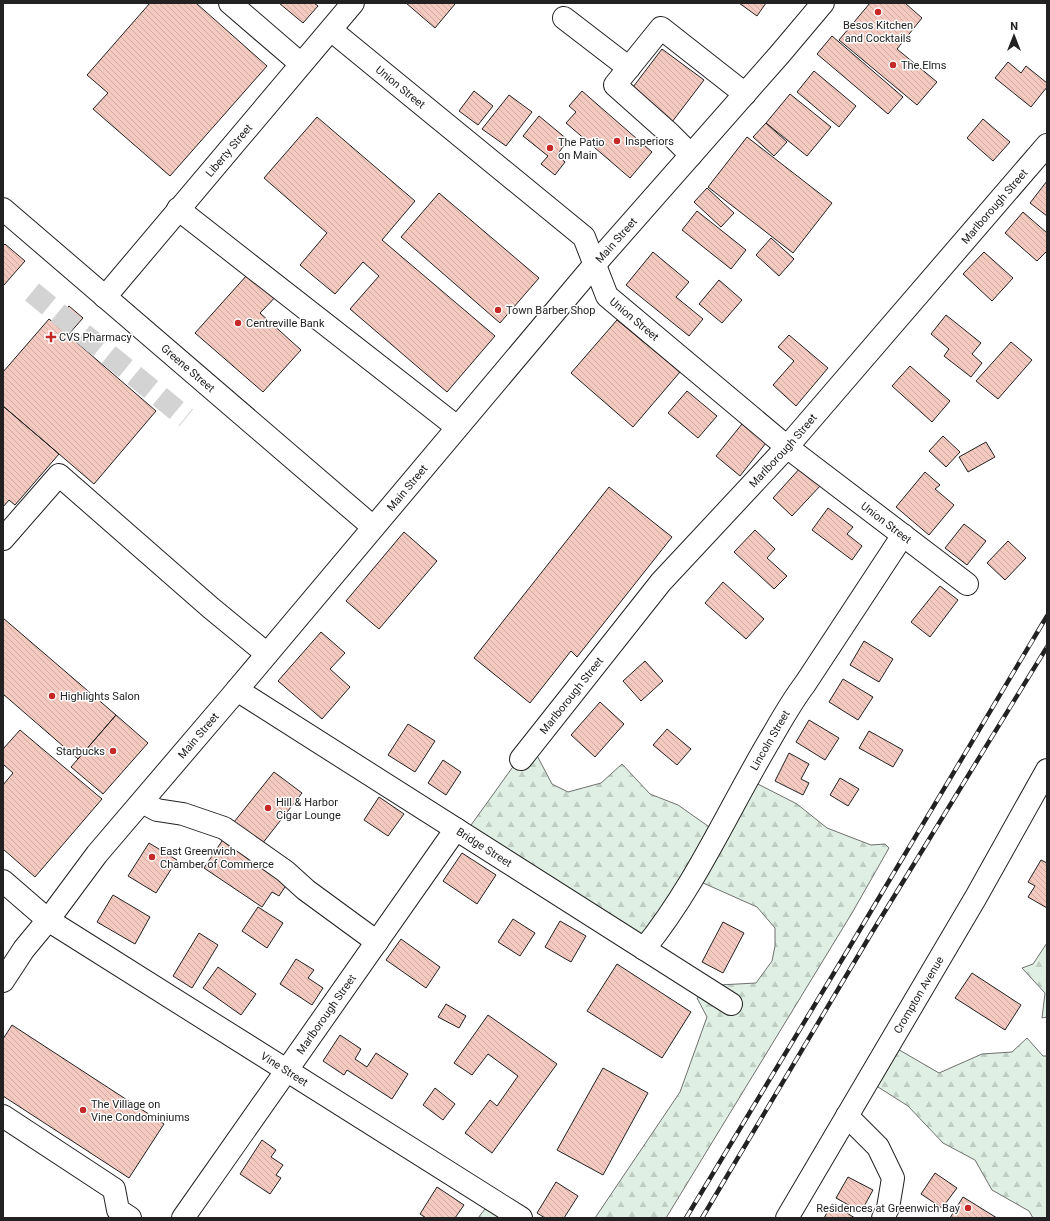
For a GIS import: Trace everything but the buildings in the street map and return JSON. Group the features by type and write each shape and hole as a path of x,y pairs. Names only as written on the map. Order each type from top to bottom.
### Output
{"street":[{"path":"230,3 302,64"},
{"name":"Liberty Street","path":"105,297 354,3"},
{"name":"Main Street","path":"3,981 24,949 48,920 97,854 237,690 595,264 823,3"},
{"path":"564,18 629,68"},
{"path":"691,155 670,134 615,85 661,28 745,94"},
{"name":"Union Street","path":"331,30 584,237 607,296 787,447 967,584"},
{"name":"Marlborough Street","path":"521,758 661,582 787,447 1047,145"},
{"name":"Greene Street","path":"3,209 373,527"},
{"path":"178,209 457,427"},
{"path":"3,540 59,475 211,608 267,654"},
{"name":"Lincoln Street","path":"644,949 660,930 677,904 707,853 750,773 794,698 805,684 903,535"},
{"name":"Bridge Street","path":"237,690 731,1004"},
{"name":"Crompton Avenue","path":"786,1218 976,897 1047,770"},
{"path":"142,802 157,810 183,814 224,828 285,871 306,890 376,942"},
{"name":"Marlborough Street","path":"183,1218 456,830"},
{"name":"Vine Street","path":"3,881 48,920 521,1218"},
{"path":"3,1116 114,1189 118,1210 130,1218"},
{"path":"847,1116 878,1147 893,1178 888,1208 883,1218"}],"green space":[{"path":"532,746 552,784 568,792 601,783 622,764 650,794 678,805 715,831 750,780 797,804 827,828 871,845 885,844 889,848 852,913 666,1218 595,1218 680,1092 707,1017 697,998 719,985 756,983 772,961 775,946 775,928 757,907 701,882 645,944 461,839 512,768"},
{"path":"1047,943 1047,1017 1042,1018 1045,993 1022,968 1033,964"},
{"path":"1027,1038 1043,1056 1047,1056 1047,1218 1033,1218 1029,1211 992,1190 975,1160 943,1143 908,1106 867,1080 889,1044 939,1073 982,1054 1012,1052"},
{"path":"485,1209 501,1218 478,1218"}],"tunnel":[{"path":"32,292 186,418"}],"railway":[{"path":"686,1218 1047,616"},
{"path":"702,1218 871,934 1047,647"}],"place":[{"name":"Besos Kitchen and Cocktails","path":"878,12"},
{"name":"The Elms","path":"893,65"},
{"name":"Insperiors","path":"617,141"},
{"name":"The Patio on Main","path":"550,148"},
{"name":"Town Barber Shop","path":"498,310"},
{"name":"Centreville Bank","path":"238,323"},
{"name":"CVS Pharmacy","path":"51,337"},
{"name":"Highlights Salon","path":"52,696"},
{"name":"Starbucks","path":"113,751"},
{"name":"Hill & Harbor Cigar Lounge","path":"268,808"},
{"name":"East Greenwich Chamber of Commerce","path":"152,857"},
{"name":"The Village on Vine Condominiums","path":"83,1110"},
{"name":"Residences at Greenwich Bay","path":"968,1208"}]}
